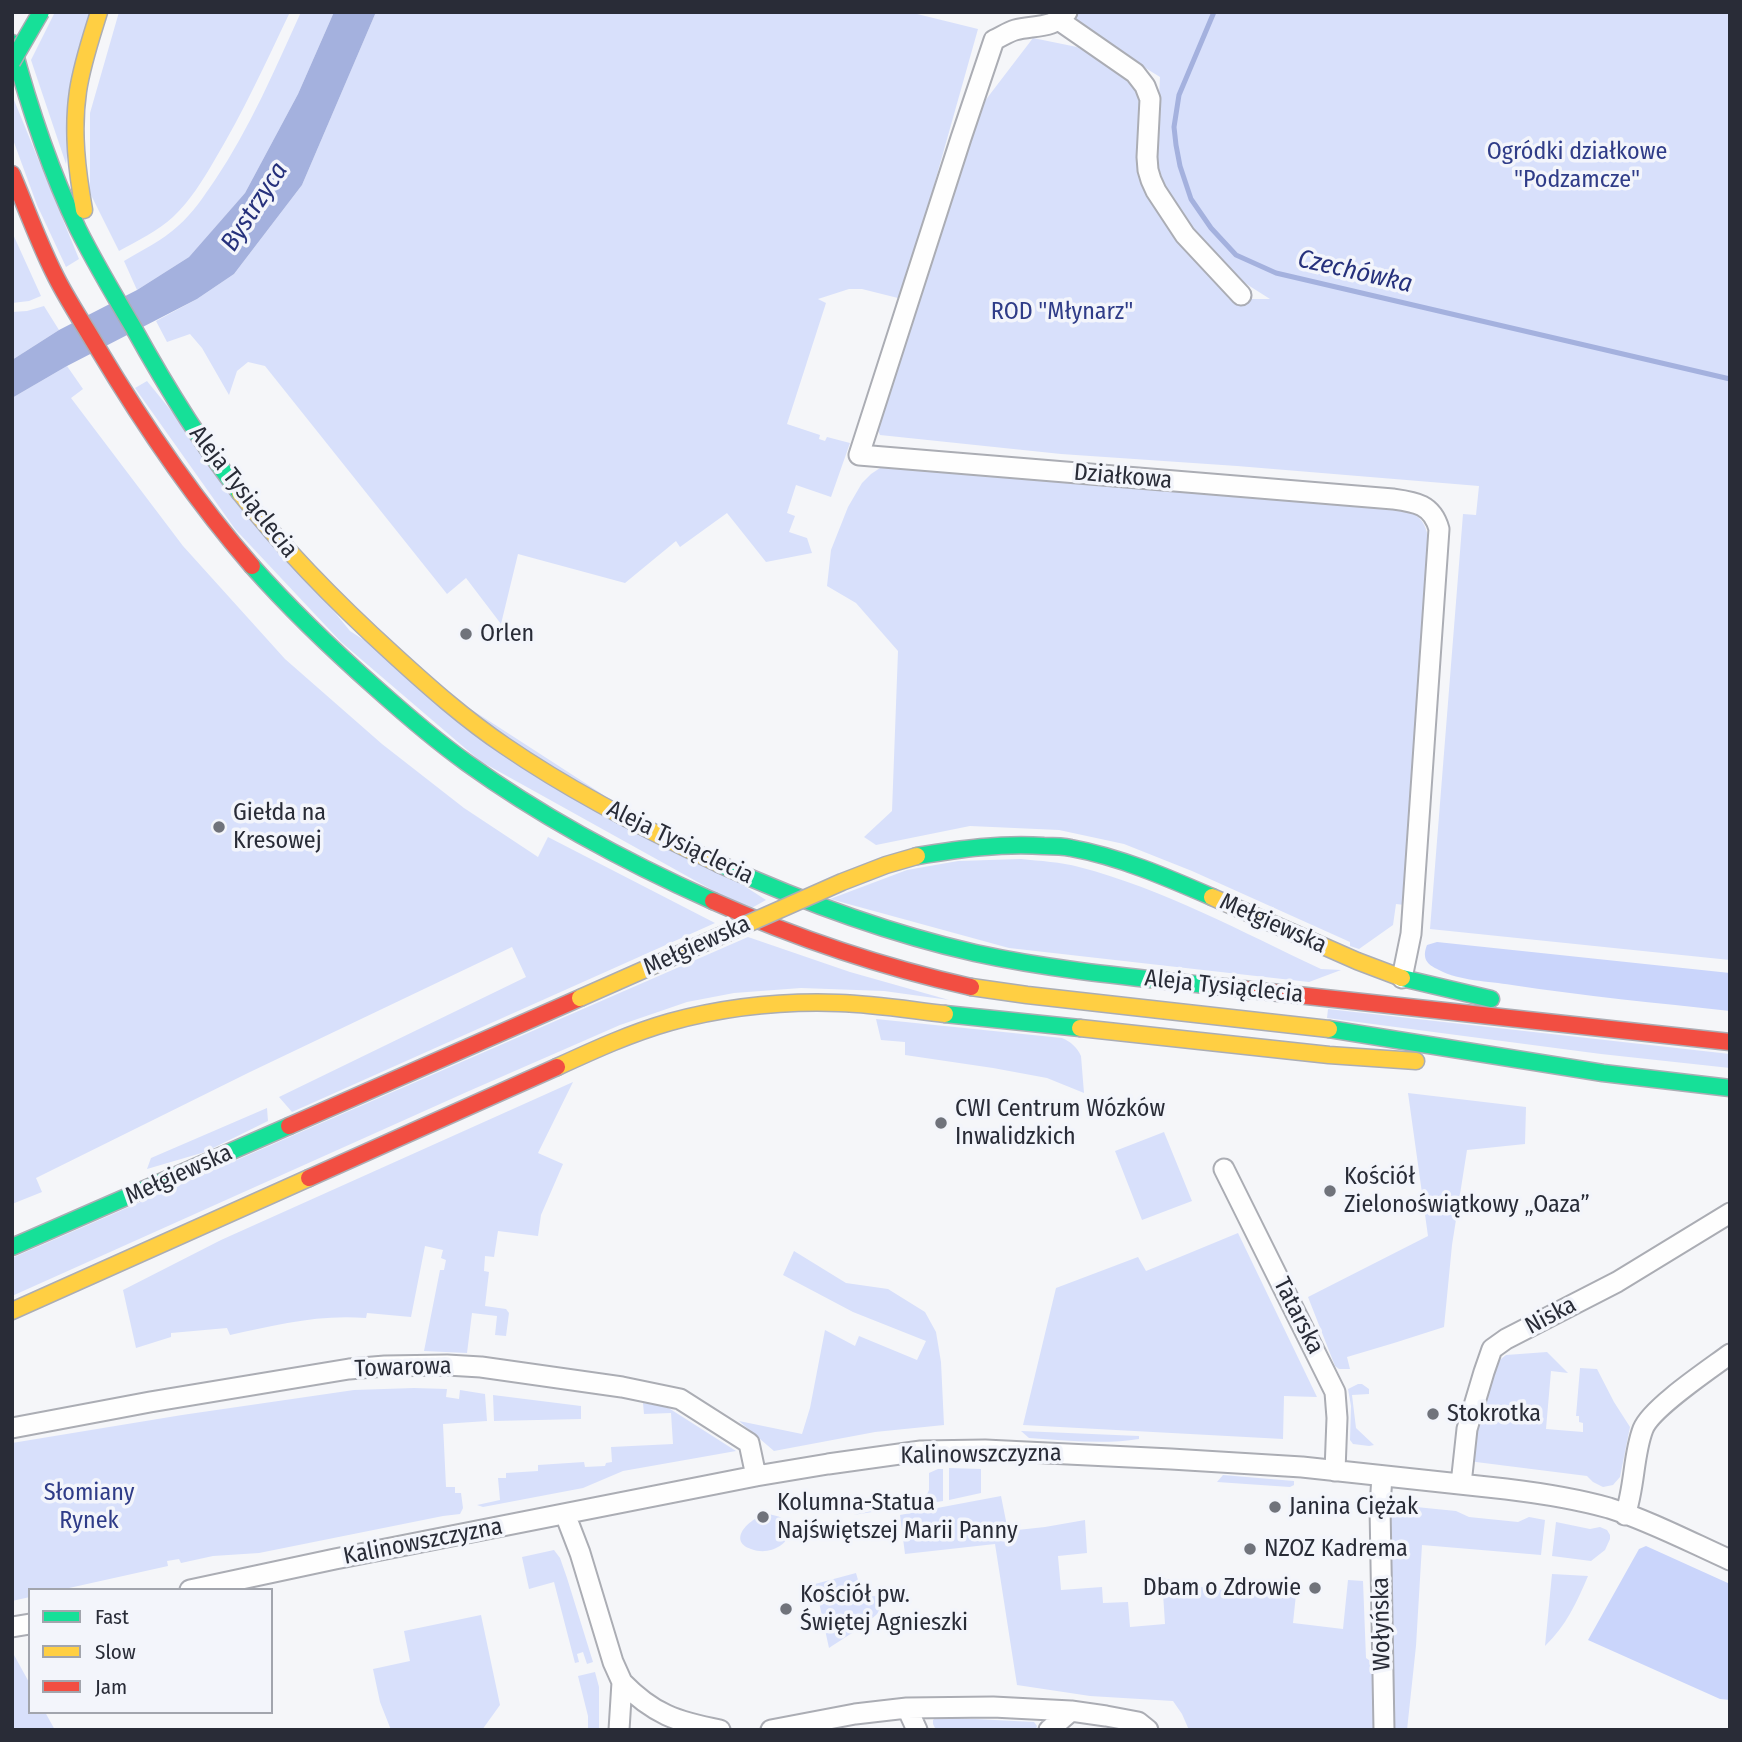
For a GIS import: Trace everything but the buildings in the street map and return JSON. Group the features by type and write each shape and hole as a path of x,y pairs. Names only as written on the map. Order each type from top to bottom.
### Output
{"main road":[{"path":"12,62 41,12"},
{"path":"90,253 75,159 75,124 78,90 99,12"},
{"name":"Aleja Tysiąclecia","path":"12,43 47,154 90,253 188,422 206,448 292,556 380,643 432,690 502,744 573,788 680,846 735,872 851,916 972,952 1106,974 1730,1042"},
{"name":"Aleja Tysiąclecia","path":"12,174 54,274 120,385 167,456 227,537 296,614 384,696 467,763 563,824 691,891 770,926 852,955 927,977 1027,995 1330,1029 1603,1073 1730,1088"},
{"name":"Mełgiewska","path":"12,1247 842,882 917,856 970,848 999,845 1069,847 1116,859 1156,873 1402,978 1632,1032"},
{"path":"12,1311 561,1065 646,1030 732,1008 803,1002 841,1003 1329,1055 1603,1073"}],"street":[{"path":"1064,16 1135,73 1145,86 1150,99 1148,170 1156,191 1185,235 1241,295"},
{"name":"Działkowa","path":"1064,16 1047,25 1012,31 994,40 859,455 1393,499 1420,504 1430,512 1437,520 1439,529 1411,933 1402,978"},
{"name":"Tatarska","path":"1224,1169 1331,1382 1337,1403 1335,1471"},
{"name":"Niska","path":"1461,1484 1466,1429 1492,1349 1617,1282 1730,1213"},
{"path":"1625,1515 1646,1422 1658,1409 1730,1354"},
{"name":"Towarowa","path":"12,1427 349,1369 386,1366 481,1367 622,1387 680,1399 749,1443 757,1476"},
{"name":"Kalinowszczyzna","path":"200,1588 757,1476 921,1451 945,1450 1158,1458 1335,1471 1537,1493 1607,1508 1730,1560"},
{"name":"Wołyńska","path":"1382,1476 1380,1507 1384,1730"},
{"path":"565,1514 622,1682 656,1711 680,1721 720,1730"},
{"path":"619,1730 622,1682"},
{"path":"771,1730 855,1714 907,1708 993,1707 1071,1711 1138,1722 1149,1730"},
{"path":"907,1708 917,1730"},
{"path":"1049,1730 1071,1711"}],"green space":[{"path":"55,12 90,12 66,164 31,60"},
{"path":"119,12 290,12 235,124 196,190 167,222 119,251 90,193 90,113"},
{"path":"301,12 334,12 298,94 245,193 189,257 137,290 124,261 172,231 189,216 202,198 251,119"},
{"path":"376,12 909,12 978,29 902,299 862,289 849,289 818,299 826,303 787,424 820,435 819,439 825,441 827,437 850,443 831,497 796,485 787,513 795,516 789,532 807,538 812,553 766,562 727,513 680,547 676,541 625,583 518,554 501,624 466,578 447,594 265,366 248,362 237,371 229,395 202,348 190,334 167,342 156,321 197,299 234,274 302,185"},
{"path":"1078,12 1730,12 1730,960 1430,929 1463,514 1476,515 1479,486 1061,454 880,435 876,426 981,106 1033,38 1077,47 1133,78 1143,91 1154,201 1229,299 1270,299 1218,266 1187,231 1151,161 1158,116 1160,77 1074,24"},
{"path":"12,95 79,259 66,267 37,205 12,137"},
{"path":"12,232 41,296 29,301 12,303"},
{"path":"44,306 59,330 12,360 12,312"},
{"path":"67,366 83,389 71,398 183,546 285,659 382,744 464,808 538,857 548,837 715,923 292,1112 279,1097 526,977 512,947 36,1178 42,1192 12,1204 12,398"},
{"path":"147,381 350,631 766,900 748,910 480,761 341,642 235,529 135,388"},
{"path":"883,466 1399,508 1420,519 1426,528 1429,541 1404,905 1396,904 1393,925 1359,949 1350,946 1350,942 1192,871 1124,844 1059,830 970,826 876,845 864,837 892,811 898,651 856,603 827,586 831,550 848,507 862,483"},
{"path":"1021,859 1065,864 1111,876 1202,912 1321,969 1341,970 1309,982 1009,948 830,899 907,870 958,861"},
{"path":"748,937 850,972 949,1000 884,991 801,988 734,993 687,1002 620,1025 12,1296 12,1258"},
{"path":"1328,1009 1730,1054 1730,1068 1327,1018"},
{"path":"876,1019 1062,1038 1073,1045 1081,1056 1084,1093 1047,1078 905,1055 905,1042 881,1040"},
{"path":"573,1082 538,1153 563,1164 541,1215 538,1236 498,1231 494,1257 485,1256 484,1271 489,1272 485,1306 506,1309 509,1313 506,1336 495,1335 497,1316 472,1313 467,1353 424,1351 440,1270 444,1270 446,1260 441,1258 443,1250 425,1246 411,1317 367,1313 366,1318 314,1319 230,1335 227,1328 171,1333 171,1337 136,1348 123,1290 221,1240"},
{"path":"1408,1093 1526,1107 1525,1144 1467,1150 1452,1245 1444,1327 1347,1357 1350,1369 1339,1369 1335,1366 1308,1297 1428,1236"},
{"path":"267,1108 268,1121 205,1152 147,1169 151,1158"},
{"path":"1164,1132 1192,1201 1142,1220 1115,1151"},
{"path":"1238,1233 1317,1397 1284,1396 1283,1439 1023,1425 1056,1288 1138,1257 1146,1271"},
{"path":"794,1251 846,1283 888,1289 925,1312 936,1332 941,1362 944,1425 875,1432 774,1451 739,1421 802,1434 810,1408 825,1330 855,1346 859,1336 917,1360 926,1341 853,1312 783,1275"},
{"path":"1547,1352 1568,1373 1551,1371 1546,1429 1583,1432 1583,1423 1579,1422 1579,1416 1576,1416 1580,1368 1597,1369 1630,1427 1620,1477 1613,1485 1603,1487 1587,1476 1468,1461 1492,1366 1506,1355"},
{"path":"1358,1384 1369,1389 1369,1394 1352,1395 1356,1428 1374,1445 1353,1444 1350,1440 1351,1406 1348,1389"},
{"name":"Słomiany Rynek","path":"447,1389 446,1397 459,1399 460,1390 485,1394 487,1421 443,1424 446,1487 455,1487 455,1493 461,1493 463,1508 460,1514 259,1553 213,1556 181,1563 179,1559 167,1561 168,1566 69,1588 28,1588 28,1597 12,1601 12,1443 354,1390"},
{"path":"493,1395 581,1406 581,1419 494,1421"},
{"path":"643,1403 667,1407 736,1451 623,1471 583,1488 483,1507 477,1505 500,1500 498,1478 506,1478 506,1473 538,1471 538,1465 584,1462 585,1467 605,1466 606,1463 612,1462 611,1447 673,1444 671,1413 644,1414"},
{"path":"1021,1431 1139,1436 1139,1439 1098,1442 1029,1438"},
{"path":"949,1468 981,1469 981,1493 949,1500"},
{"path":"943,1469 943,1501 853,1515 924,1500 929,1490 929,1473"},
{"path":"1223,1475 1294,1481 1294,1485 1290,1487 1217,1482"},
{"path":"1001,1496 1008,1531 1085,1520 1087,1553 1058,1556 1061,1590 1102,1587 1103,1603 1128,1602 1130,1627 1165,1624 1162,1578 1210,1589 1252,1592 1297,1585 1293,1623 1343,1629 1348,1580 1363,1581 1366,1658 1373,1663 1375,1730 1189,1730 1173,1701 1090,1696 1017,1685 995,1544 905,1554 900,1515"},
{"path":"1396,1505 1456,1511 1469,1517 1518,1522 1529,1517 1545,1520 1541,1555 1422,1545 1416,1646 1407,1730 1390,1730 1387,1513 1392,1513"},
{"path":"767,1514 781,1517 788,1523 788,1538 782,1545 763,1551 744,1545 741,1535 744,1529 754,1519"},
{"path":"1556,1522 1590,1529 1600,1527 1607,1530 1610,1539 1605,1550 1591,1561 1552,1556"},
{"path":"554,1550 567,1578 593,1662 587,1664 583,1652 577,1654 579,1662 575,1663 554,1582 529,1589 522,1557"},
{"path":"856,1573 863,1597 888,1595 886,1603 873,1618 829,1648 815,1584"},
{"path":"1552,1574 1588,1576 1565,1622 1545,1646"},
{"path":"481,1615 500,1705 482,1730 391,1730 380,1702 373,1669 410,1661 404,1631"},
{"path":"14,1655 28,1680 28,1714 46,1714 55,1730 12,1730"},
{"path":"595,1672 599,1687 599,1730 588,1730 588,1716 578,1676"},
{"path":"936,1717 1034,1722 1037,1726 1033,1730 936,1730 933,1720"}],"shaded area":[{"path":"1437,942 1730,973 1730,1011 1566,993 1447,974 1426,960 1427,945"},
{"path":"1646,1546 1730,1584 1730,1700 1720,1699 1588,1640 1639,1549"}],"water":[{"name":"Bystrzyca","path":"334,12 376,12 302,185 234,274 197,299 67,366 12,398 12,360 59,330 137,290 189,257 245,193 298,94"}],"waterway":[{"name":"Czechówka","path":"1214,12 1179,95 1174,127 1180,166 1191,199 1211,228 1236,255 1276,273 1730,379"}],"traffic: fast":[{"path":"12,62 41,12"},
{"path":"12,43 41,138 78,229 170,391 210,453 240,493"},
{"path":"252,566 344,660 467,763 586,838 713,901"},
{"path":"917,856 996,846 1064,847 1125,862 1212,897"},
{"path":"719,864 845,915 942,945 1068,969 1224,987"},
{"path":"1402,978 1491,999"},
{"path":"945,1014 1080,1028"},
{"path":"1329,1029 1603,1073 1730,1088"},
{"path":"12,1247 289,1126"}],"traffic: slow":[{"path":"84,210 76,151 76,106 82,71 99,12"},
{"path":"240,493 294,557 333,597 420,679 476,725 530,763 583,795 719,864"},
{"path":"580,998 842,882 917,856"},
{"path":"1212,897 1402,978"},
{"path":"971,987 1329,1029"},
{"path":"557,1067 655,1026 733,1009 775,1004 839,1003 945,1014"},
{"path":"1080,1028 1329,1055 1416,1061"},
{"path":"12,1311 309,1178"}],"traffic: jam":[{"path":"12,174 59,282 114,376 189,487 252,566"},
{"path":"713,901 840,950 971,987"},
{"path":"1224,987 1730,1042"},
{"path":"289,1126 580,998"},
{"path":"309,1178 557,1067"}],"place":[{"name":"Orlen","path":"466,634"},
{"name":"Giełda na Kresowej","path":"219,827"},
{"name":"CWI Centrum Wózków Inwalidzkich","path":"941,1123"},
{"name":"Kościół Zielonoświątkowy „Oaza”","path":"1330,1191"},
{"name":"Stokrotka","path":"1433,1414"},
{"name":"Janina Ciężak","path":"1275,1507"},
{"name":"Kolumna-Statua Najświętszej Marii Panny","path":"763,1517"},
{"name":"NZOZ Kadrema","path":"1250,1549"},
{"name":"Dbam o Zdrowie","path":"1315,1588"},
{"name":"Kościół pw. Świętej Agnieszki","path":"786,1609"}],"park label":[{"name":"Ogródki działkowe \"Podzamcze\"","path":"1577,166"},
{"name":"ROD \"Młynarz\"","path":"1062,312"}]}
